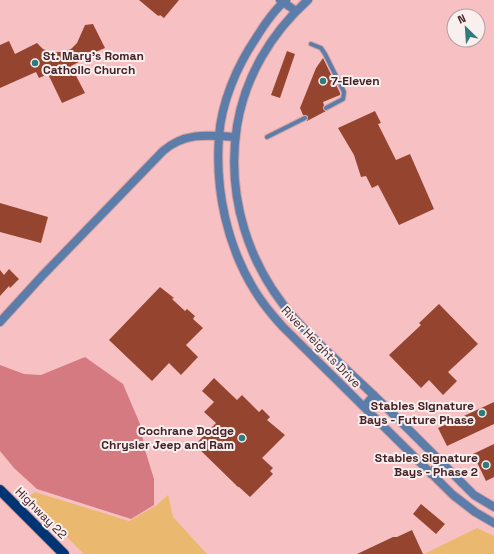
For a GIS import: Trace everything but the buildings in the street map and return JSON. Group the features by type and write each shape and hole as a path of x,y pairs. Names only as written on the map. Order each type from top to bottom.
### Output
{"main road":[{"name":"Highway 22","path":"0,490 64,554"}],"street":[{"name":"River Heights Drive","path":"308,0 296,11 271,41 258,63 243,102 235,137 234,181 241,220 253,254 273,292 296,320 467,488 494,507"},
{"name":"River Heights Drive","path":"283,1 262,28 242,62 229,93 219,136 220,186 226,219 242,266 262,302 283,327 464,505 494,523"},
{"path":"283,1 296,11"},
{"path":"0,322 42,276 171,144 185,138 196,136 235,137"},
{"path":"262,302 273,292"},
{"path":"364,408 374,395"},
{"path":"431,474 440,462"},
{"path":"475,512 481,499"}],"lane":[{"path":"311,44 321,48 344,92 344,99 326,108"},
{"path":"267,137 305,118"}],"shaded area":[{"path":"85,357 123,384 140,424 145,450 154,479 154,505 131,519 37,489 14,468 0,451 0,365 24,374 41,375"},
{"path":"35,492 129,521 157,505 168,495 173,517 207,554 84,554 27,498"},
{"path":"477,528 494,536 494,554 424,554"}],"place":[{"name":"St. Mary's Roman Catholic Church","path":"35,63"},
{"name":"7-Eleven","path":"323,81"},
{"name":"Stables Signature Bays - Future Phase","path":"482,413"},
{"name":"Cochrane Dodge Chrysler Jeep and Ram","path":"242,438"},
{"name":"Stables Signature Bays - Phase 2","path":"486,465"}]}
